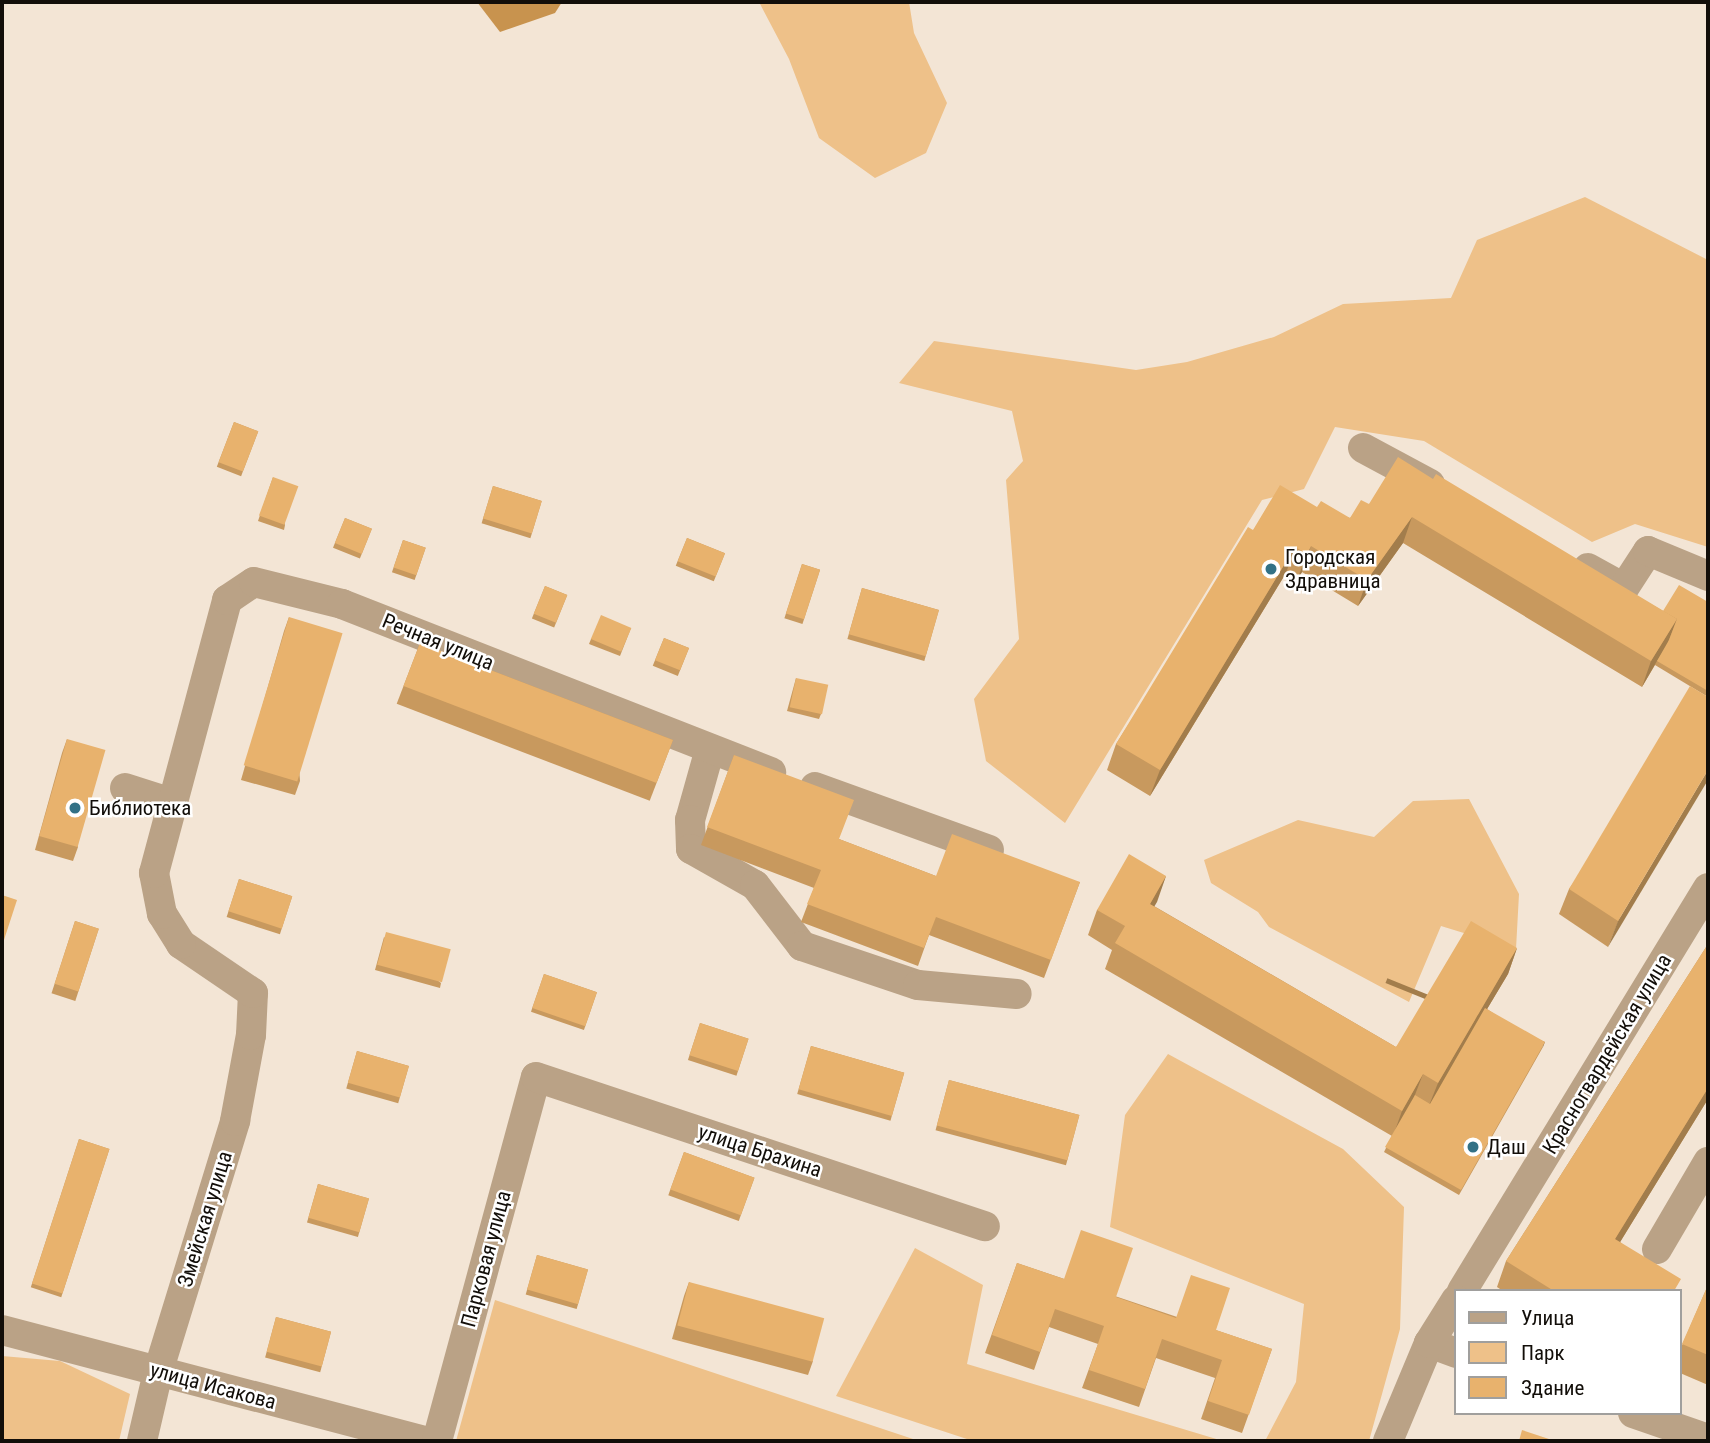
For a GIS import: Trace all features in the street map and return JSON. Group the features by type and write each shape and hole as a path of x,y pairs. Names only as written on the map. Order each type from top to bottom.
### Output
{"street":[{"path":"1363,448 1458,499"},
{"path":"1565,556 1624,588 1648,551 1708,576"},
{"name":"Речная улица","path":"253,993 181,944 162,914 154,873 169,802 227,600 254,582 342,604 710,749 1017,861"},
{"path":"710,749 690,820 691,849 755,885 802,946 918,985 1017,994"},
{"path":"125,788 169,802"},
{"name":"Красногвардейская улица","path":"1463,1289 1708,888"},
{"name":"Змейская улица","path":"142,1441 158,1372 235,1121 251,1035 253,993"},
{"name":"улица Брахина","path":"536,1077 985,1226"},
{"name":"Парковая улица","path":"437,1441 536,1077"},
{"path":"1657,1249 1708,1162"},
{"path":"1388,1441 1443,1348 1454,1307"},
{"name":"улица Исакова","path":"2,1330 425,1441"},
{"path":"1639,1415 1708,1439"}],"green space":[{"path":"759,2 909,2 914,33 947,103 926,153 875,178 819,138 789,59"},
{"path":"1585,197 1708,260 1708,547 1635,524 1592,542 1424,441 1335,427 1304,489 1262,500 1065,823 986,761 974,699 1019,639 1006,480 1023,461 1012,411 899,383 934,341 1136,370 1187,362 1274,337 1343,304 1451,298 1477,240"},
{"path":"1469,799 1519,894 1516,949 1441,926 1409,1002 1269,927 1258,912 1211,883 1204,860 1298,820 1374,837 1413,801"},
{"path":"1168,1054 1343,1149 1404,1207 1400,1329 1369,1441 1265,1441 1296,1382 1304,1304 1110,1227 1125,1115"},
{"path":"915,1248 983,1285 967,1364 1223,1441 973,1441 836,1396"},
{"path":"495,1300 919,1441 456,1441"},
{"path":"2,1356 60,1361 130,1394 119,1441 2,1441"}],"shaded area":[{"path":"477,2 562,2 555,13 500,32"}],"building":[{"path":"234,422 258,431 243,471 219,462"},
{"path":"1398,457 1433,479 1436,474 1677,619 1651,661 1412,517 1367,580 1311,546 1307,554 1295,547 1160,770 1116,744 1248,527 1253,530 1280,485 1317,507 1321,501 1350,518 1361,500 1369,504"},
{"path":"273,477 298,486 284,525 259,516"},
{"path":"493,486 542,501 532,533 483,519"},
{"path":"345,518 372,529 362,554 335,543"},
{"path":"687,538 725,553 716,577 678,561"},
{"path":"403,540 426,548 416,575 394,567"},
{"path":"802,564 820,570 804,619 786,613"},
{"path":"1679,585 1708,602 1708,691 1657,661 1677,619 1663,611"},
{"path":"545,586 567,595 556,623 534,614"},
{"path":"862,588 939,610 926,656 849,634"},
{"path":"601,615 631,628 621,652 591,639"},
{"path":"289,617 343,633 297,782 244,765"},
{"path":"664,638 689,648 680,670 655,660"},
{"path":"420,643 673,740 657,783 404,686"},
{"path":"796,678 828,685 822,714 790,707"},
{"path":"1690,686 1708,697 1708,770 1618,921 1569,889"},
{"path":"67,739 105,750 78,847 39,836"},
{"path":"734,755 854,800 839,839 936,876 952,834 1080,882 1051,960 936,917 924,948 807,904 821,870 707,827"},
{"path":"1129,854 1166,876 1150,904 1396,1047 1471,921 1517,948 1438,1083 1423,1074 1402,1111 1115,943 1125,926 1097,910"},
{"path":"239,879 292,896 282,929 228,911"},
{"path":"2,895 17,900 2,946"},
{"path":"75,921 99,929 78,991 55,984"},
{"path":"386,932 451,949 442,982 377,965"},
{"path":"1708,944 1708,1088 1615,1239 1681,1279 1675,1289 1551,1289 1506,1261"},
{"path":"544,974 597,992 585,1026 532,1008"},
{"path":"1485,1008 1545,1042 1461,1190 1385,1147 1415,1095 1430,1104"},
{"path":"700,1023 749,1039 738,1071 689,1055"},
{"path":"811,1046 904,1073 892,1116 799,1089"},
{"path":"357,1051 409,1066 400,1098 348,1083"},
{"path":"949,1080 1079,1115 1067,1160 937,1125"},
{"path":"79,1139 109,1149 62,1293 32,1284"},
{"path":"684,1152 754,1178 741,1215 670,1190"},
{"path":"318,1184 369,1199 359,1232 308,1218"},
{"path":"1081,1230 1133,1248 1116,1297 1176,1318 1191,1275 1230,1288 1216,1330 1272,1349 1249,1415 1208,1401 1222,1360 1162,1339 1145,1389 1089,1370 1104,1326 1055,1309 1040,1352 992,1335 1017,1263 1064,1279"},
{"path":"537,1255 588,1270 578,1304 527,1290"},
{"path":"689,1282 824,1318 813,1362 677,1325"},
{"path":"1708,1285 1708,1355 1682,1344"},
{"path":"276,1317 331,1332 322,1367 267,1352"},
{"path":"1522,1430 1555,1441 1519,1441"}],"place":[{"name":"Городская Здравница","path":"1271,569"},
{"name":"Библиотека","path":"75,808"},
{"name":"Даш","path":"1473,1147"}]}
